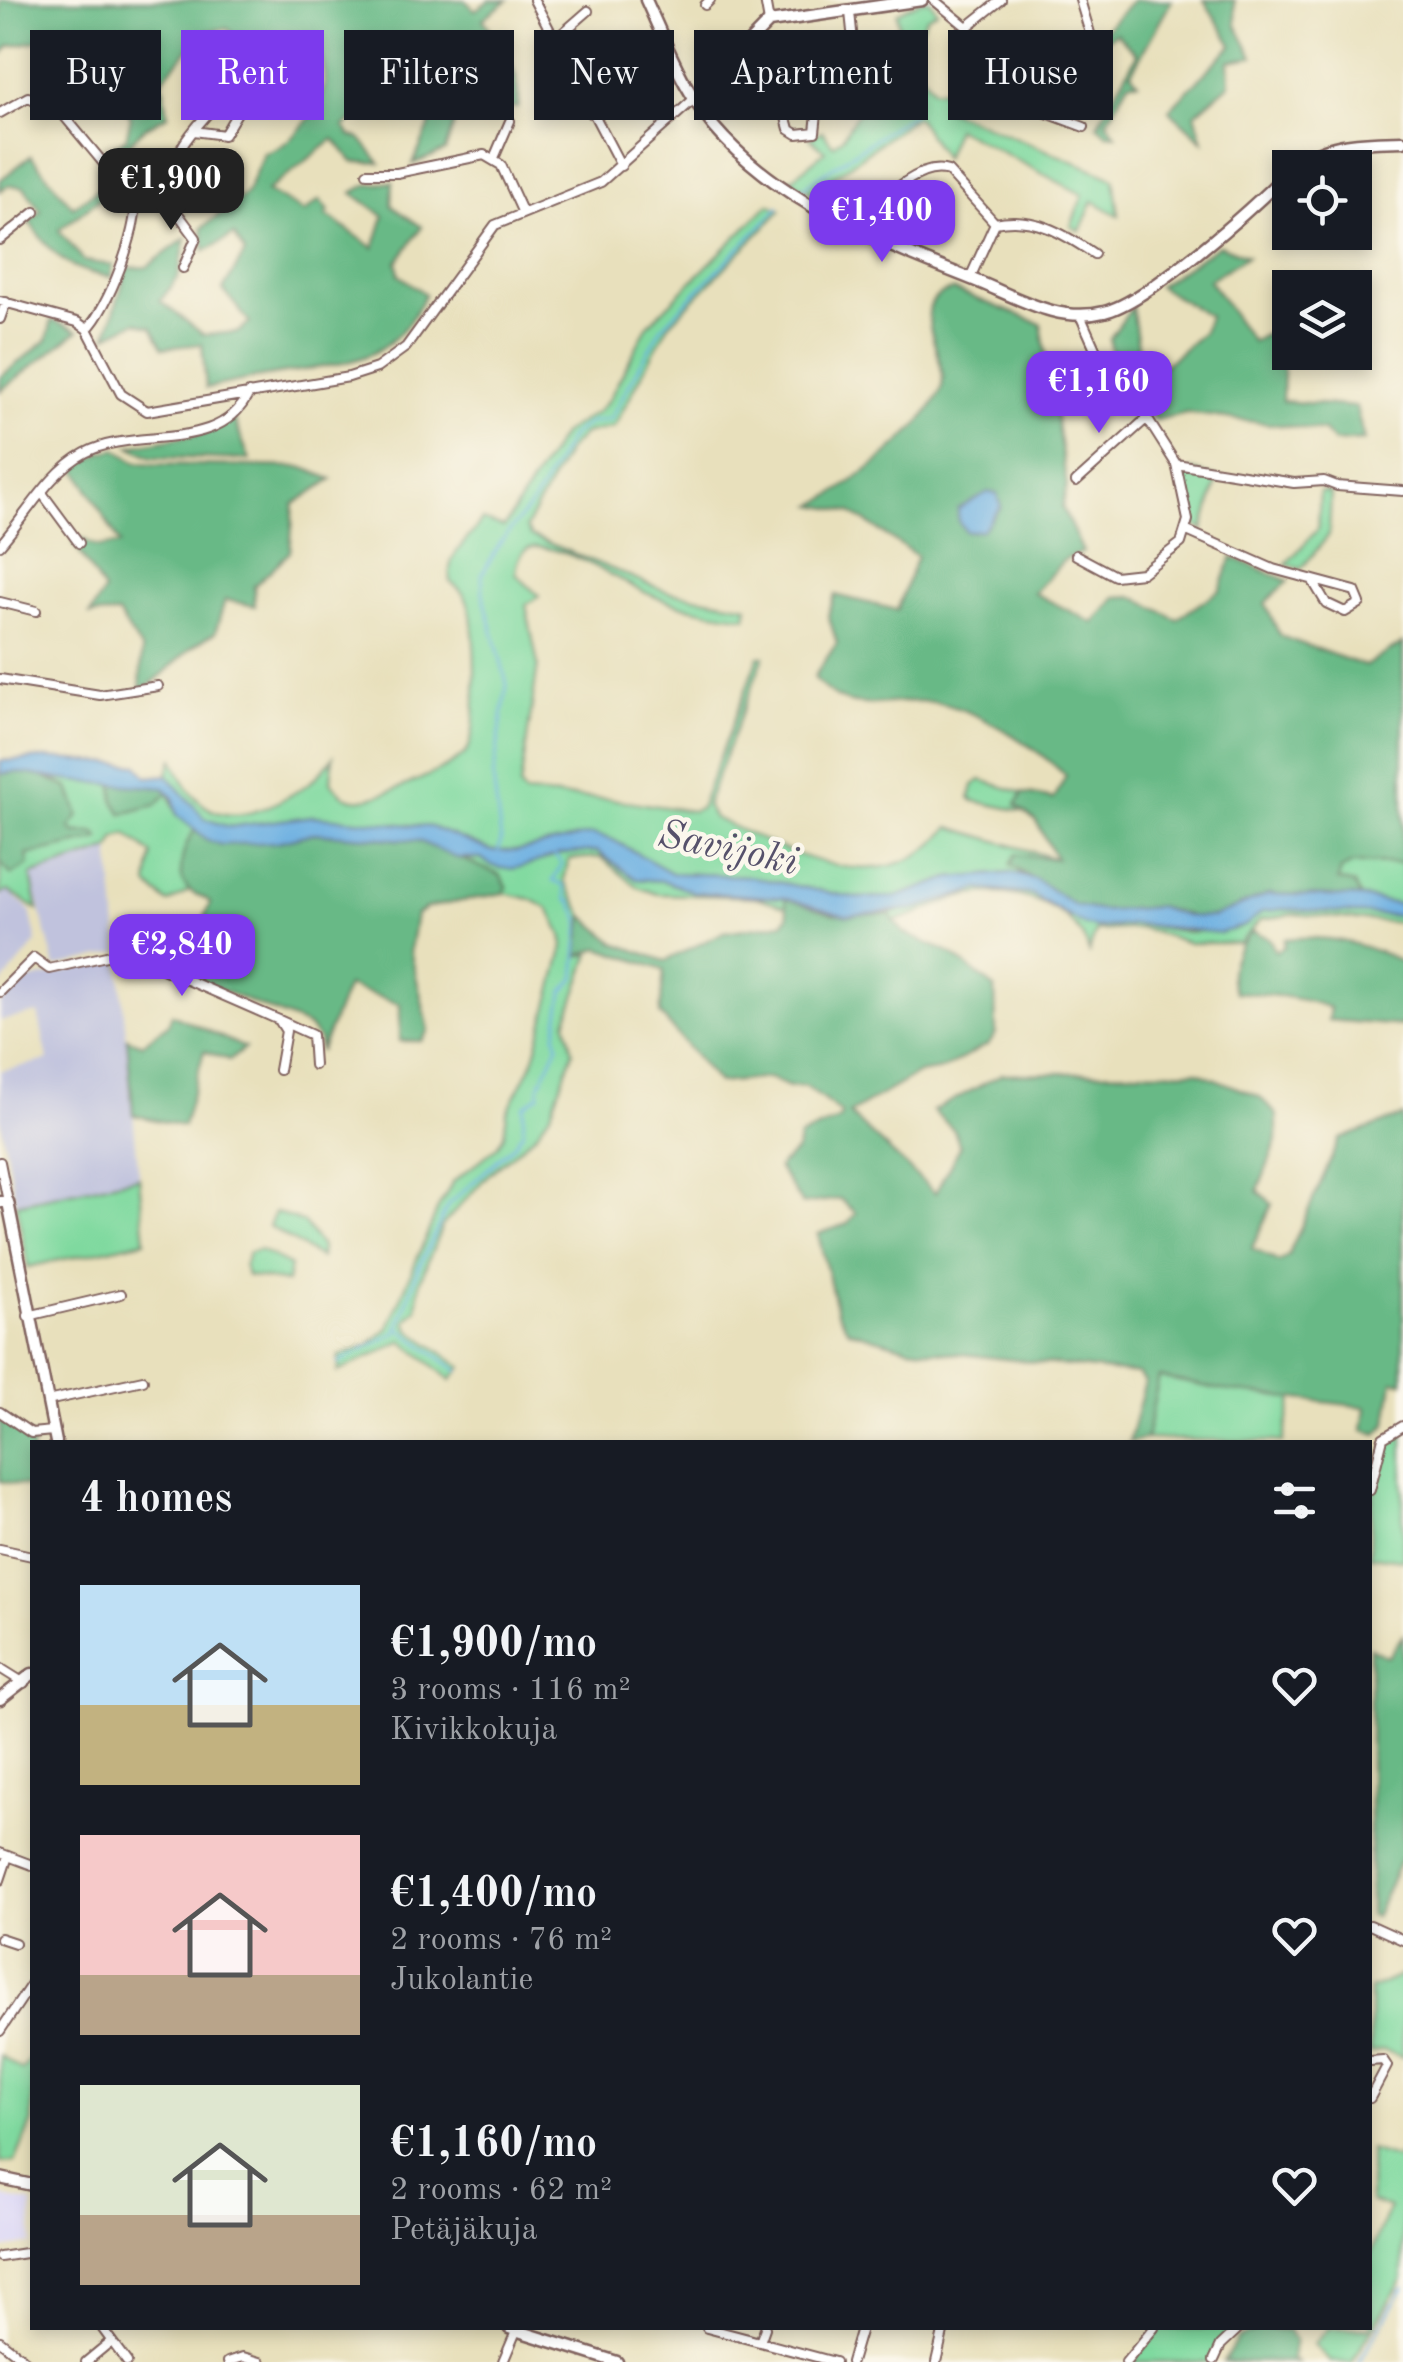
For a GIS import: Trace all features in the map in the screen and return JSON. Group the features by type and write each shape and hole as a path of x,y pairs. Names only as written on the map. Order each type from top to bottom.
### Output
{"street":[{"path":"534,0 552,30"},
{"path":"0,319 3,302 66,317 87,329 120,394 137,408 158,412 364,374 406,347 486,234 522,211 590,189 694,99 646,0"},
{"path":"765,0 769,22"},
{"path":"761,30 769,22 922,0"},
{"path":"934,0 969,30"},
{"path":"967,26 1001,0"},
{"path":"1080,0 1089,30"},
{"path":"566,30 588,11"},
{"path":"850,12 852,30"},
{"path":"135,200 160,188 194,131 245,76 253,74 256,81 224,135 194,131"},
{"path":"0,113 28,98 54,106 135,200 134,218 103,312 87,329"},
{"path":"595,120 620,166"},
{"path":"712,120 751,164 853,227 1048,310 1080,315 1121,306 1240,220 1272,188"},
{"path":"786,120 796,134 815,132 816,120"},
{"path":"1069,120 1084,127"},
{"path":"494,158 510,121"},
{"path":"1321,150 1340,144 1403,140"},
{"path":"367,173 422,169 474,154 494,158"},
{"path":"494,158 522,211"},
{"path":"853,227 921,173 938,168 948,171 995,223"},
{"path":"160,188 196,238 183,268"},
{"path":"0,240 35,212"},
{"path":"995,223 1009,220 1047,226 1094,254"},
{"path":"970,278 995,223"},
{"path":"1080,315 1096,352 1119,376 1176,464 1187,532"},
{"path":"0,545 42,493 84,453 204,431 231,415 249,394"},
{"path":"1076,482 1146,419"},
{"path":"1176,464 1294,484 1324,480 1337,486 1403,491"},
{"path":"42,493 79,544"},
{"path":"1076,555 1105,572 1126,576 1156,566 1187,532"},
{"path":"1187,532 1314,583 1355,590 1360,602 1345,612 1334,609 1314,583"},
{"path":"0,602 36,610"},
{"path":"0,680 100,696 158,686"},
{"path":"0,992 34,958 49,969 60,969 124,955 312,1035 314,1065"},
{"path":"278,1020 286,1031 280,1070"},
{"path":"0,1162 4,1202 55,1437 31,1433 0,1412"},
{"path":"28,1316 121,1294"},
{"path":"47,1400 143,1380"},
{"path":"1372,1482 1383,1438 1403,1426"},
{"path":"0,1549 30,1556"},
{"path":"0,1668 24,1683"},
{"path":"0,1699 30,1676"},
{"path":"0,1880 4,1855 30,1863"},
{"path":"1372,1926 1403,1940"},
{"path":"0,1938 15,1943"},
{"path":"0,2031 30,1986"},
{"path":"1372,2062 1383,2060 1387,2066 1372,2094"},
{"path":"0,2178 30,2185"},
{"path":"0,2257 30,2252"},
{"path":"103,2330 127,2362"},
{"path":"505,2361 513,2330"},
{"path":"520,2330 617,2362"},
{"path":"715,2330 835,2362"},
{"path":"760,2342 763,2330"},
{"path":"851,2362 860,2330"},
{"path":"939,2361 944,2330"},
{"path":"1126,2362 1152,2330"},
{"path":"1214,2360 1237,2330"},
{"path":"0,2341 27,2362"},
{"path":"86,2362 109,2343"},
{"path":"228,2362 243,2357 260,2362"}],"shaded area":[{"path":"109,837 119,952 55,967 26,855"},
{"path":"0,884 30,911 37,942 0,986"},
{"path":"119,959 139,1177 16,1204 0,1117 0,1071 48,1060 38,1013 0,1021 0,1004 22,982"},
{"path":"0,2196 30,2203 30,2244 0,2249"}],"green space":[{"path":"0,0 465,0 475,10 490,0 508,0 483,19 491,30 344,30 344,120 353,120 344,127 351,136 360,138 380,163 353,162 334,139 267,191 304,212 320,200 329,211 326,215 374,248 384,216 352,193 367,185 393,182 392,206 422,227 397,262 399,275 425,294 400,333 371,354 354,360 206,388 202,344 163,348 152,327 136,322 107,336 127,268 147,267 186,238 178,278 160,301 204,335 238,332 250,323 223,290 245,253 234,235 205,251 202,228 246,194 264,153 284,144 308,120 324,120 324,30 181,30 181,58 162,80 168,115 161,119 161,30 30,30 30,42 9,46 0,57"},
{"path":"922,0 930,0 937,11 927,17 919,30 900,30 897,13"},
{"path":"1133,0 1172,0 1131,73 1138,82 1129,82 1113,111 1113,97 1137,54 1116,33 1113,35 1113,30 1105,30"},
{"path":"1204,0 1234,0 1236,25 1253,57 1229,61 1230,84 1195,114 1203,141 1169,110 1232,45"},
{"path":"514,72 518,84 518,108 514,108"},
{"path":"928,82 933,89 948,90 944,108 948,110 948,120 973,120 1114,178 1119,216 1093,201 1080,231 1071,226 1083,195 956,128 944,158 919,120 928,120"},
{"path":"130,120 159,120 136,137 125,152 119,171 104,155 126,138"},
{"path":"432,120 455,120 445,151 413,164"},
{"path":"853,120 911,120 812,193 790,180 825,151 810,138 822,131 833,145"},
{"path":"1100,120 1108,120 1116,135 1107,134 1097,125"},
{"path":"31,156 73,207 99,188 99,170 115,187 59,230 84,261 113,265 111,277 72,266 47,245 29,222 41,211 24,187 8,185 0,191 0,180"},
{"path":"769,204 781,210 668,326 614,427 584,434 567,451 526,528 531,536 668,592 748,606 746,617 671,602 568,554 537,547 527,549 516,574 539,596 526,605 538,665 520,787 524,794 611,799 692,811 700,808 759,656 764,656 706,805 714,818 773,845 835,865 866,868 896,864 924,851 950,827 1057,859 1316,896 1253,899 1010,873 950,878 896,897 856,898 747,876 672,873 613,840 592,834 518,851 492,851 431,827 312,816 229,827 205,819 167,775 173,759 182,779 204,806 232,815 248,813 293,794 317,776 333,757 331,782 353,799 402,787 460,758 471,740 475,657 469,606 462,592 450,582 454,556 482,520 504,527 563,433 597,412 609,399 648,325"},
{"path":"1219,245 1247,256 1209,280 1252,342 1272,330 1272,370 1283,370 1282,401 1356,407 1364,440 1334,442 1324,431 1187,413 1155,420 1111,350 1110,338 1132,307 1144,383 1203,332 1209,316 1158,286"},
{"path":"954,290 1041,324 1067,486 1062,507 1083,552 1064,560 1034,593 1094,623 1116,597 1132,596 1177,619 1220,590 1232,557 1288,581 1265,603 1280,636 1365,666 1403,643 1403,863 1352,864 1341,870 1338,880 1354,884 1361,897 1268,894 1220,916 1199,918 1157,907 1103,911 1076,906 1010,865 1016,854 1056,859 1036,821 1016,805 1023,793 1054,799 1066,776 1054,765 1011,734 964,710 929,702 859,704 829,692 814,677 837,643 828,615 835,595 897,610 917,556 851,512 814,505 885,455 932,406 943,378 931,333 930,305 938,296"},
{"path":"52,320 78,331 0,391 0,377 47,340"},
{"path":"233,417 250,460 152,457 130,446 204,433"},
{"path":"116,449 136,462 301,467 332,479 294,504 290,552 254,586 255,606 225,600 215,633 140,691 142,650 118,614 90,615 104,591 73,542 79,538 99,547 120,544 76,468 100,453"},
{"path":"1192,470 1218,478 1203,530 1195,525 1183,477"},
{"path":"1320,492 1331,492 1329,535 1301,569 1286,564 1318,529"},
{"path":"0,774 39,774 69,788 79,816 70,828 75,833 96,833 100,839 27,855 29,865 11,875 0,862"},
{"path":"39,774 113,783 114,801 122,814 155,805 168,792 177,815 195,830 183,859 189,891 168,903 148,885 152,854 126,834 115,839 111,849 31,875 38,910 8,891 0,894 0,862 12,875 26,855 96,833 75,833 69,828 79,816 69,788"},
{"path":"981,780 1023,793 1016,805 1026,812 974,801 970,798 973,785"},
{"path":"113,783 164,788 168,792 156,805 122,814 114,801"},
{"path":"195,830 207,840 277,842 314,833 420,841 500,875 507,887 504,893 426,908 416,915 410,950 429,1030 422,1041 400,1041 400,1004 347,986 320,1052 319,1040 308,1026 185,975 210,903 190,891 182,877 184,851"},
{"path":"597,851 636,879 664,881 694,892 785,898 787,907 755,897 657,894 637,887 601,857 569,859 564,880 584,916 577,956 590,954 566,1022 573,1052 551,1112 536,1134 487,1176 442,1226 420,1281 417,1309 406,1321 410,1330 462,1367 451,1380 403,1341 338,1372 339,1356 368,1345 388,1329 438,1208 453,1182 497,1147 504,1135 507,1112 533,1062 564,946 549,909 530,899 504,893 507,887 500,875 462,860 481,858 508,869 561,854"},
{"path":"1403,863 1403,905 1361,897 1337,880 1341,870 1352,864"},
{"path":"979,889 1031,894 1084,925 1108,927 1137,924 1187,932 1238,929 1262,912 1283,909 1403,916 1403,923 1294,914 1260,920 1240,943 1189,943 1141,928 1096,931 1089,952 1070,921 1055,909 1018,896 962,897 894,921 889,914"},
{"path":"785,898 834,914 889,914 904,933 950,953 995,988 996,1033 989,1044 943,1069 919,1073 849,1114 935,1193 960,1147 954,1130 933,1111 1002,1074 1196,1071 1260,1097 1277,1115 1277,1141 1258,1191 1272,1204 1252,1248 1279,1262 1288,1256 1340,1139 1403,1116 1403,1382 1393,1381 1387,1424 1377,1434 1363,1430 1366,1407 1222,1390 1159,1377 1146,1439 1130,1440 1145,1382 1138,1374 909,1348 848,1330 837,1312 818,1234 847,1224 856,1213 840,1199 802,1204 778,1168 797,1150 799,1137 840,1119 841,1113 805,1086 789,1087 769,1078 718,1083 660,1014 664,970 599,948 577,956 584,916 615,943 665,961 724,932 783,923 788,916"},
{"path":"1252,931 1269,938 1275,951 1284,947 1285,939 1331,939 1360,945 1403,963 1403,1026 1328,1020 1330,1008 1318,1004 1235,992 1231,976 1234,959"},
{"path":"172,1014 245,1048 230,1060 204,1051 183,1126 133,1115 127,1038 142,1044 168,1024"},
{"path":"139,1177 145,1241 28,1267 16,1204"},
{"path":"275,1212 304,1223 321,1247 320,1258 269,1226"},
{"path":"260,1250 290,1266 287,1282 247,1276 244,1266 249,1252"},
{"path":"1158,1377 1293,1398 1283,1440 1146,1439"},
{"path":"0,1418 23,1435 39,1440 30,1440 30,1487 0,1481"},
{"path":"1403,1431 1403,1560 1372,1556 1375,1485 1393,1437"},
{"path":"1403,1635 1403,1855 1375,1917 1372,1649 1388,1657"},
{"path":"1403,1975 1403,2057 1384,2050 1372,2053 1372,1988"},
{"path":"0,2055 22,2070 30,2058 30,2127 15,2162 0,2163"},
{"path":"1403,2147 1403,2279 1372,2329 1372,2250 1389,2208 1372,2202 1372,2151 1398,2159"},
{"path":"1159,2330 1229,2330 1209,2362 1132,2362"},
{"path":"1256,2330 1288,2330 1295,2340 1291,2359 1296,2362 1223,2362 1238,2338"},
{"path":"1327,2330 1372,2330 1352,2362 1330,2362 1314,2344"}],"water":[{"path":"988,492 997,494 1001,507 982,530 966,532 958,521 958,509"},
{"path":"46,758 138,765 147,777 167,775 205,819 229,827 312,816 431,827 492,851 518,851 592,834 613,840 672,873 747,876 856,898 896,897 950,878 1010,873 1035,879 1076,906 1103,911 1157,907 1186,916 1213,917 1268,894 1361,897 1403,905 1403,916 1283,909 1262,912 1245,926 1220,933 1137,924 1097,928 1084,925 1031,894 979,889 914,909 847,916 785,898 694,892 664,881 636,879 597,851 556,855 508,869 490,865 481,858 456,858 419,841 314,833 277,842 221,845 207,840 177,815 173,797 164,788 16,772 0,774 0,761"}],"waterway":[{"path":"801,189 903,120"},
{"path":"498,853 501,840 493,778 507,684 483,594 482,574 502,540 533,503 571,436 589,423 610,419 661,328 779,207"},
{"path":"338,1363 397,1332 418,1269 448,1205 515,1144 523,1131 524,1106 540,1094 539,1087 558,1045 556,1034 563,992 575,978 580,920 567,900 564,886 553,881 562,864 553,853"},
{"path":"399,1328 458,1371"},
{"path":"1359,2362 1403,2288"}],"water label":[{"name":"Savijoki","path":"728,850"}]}
